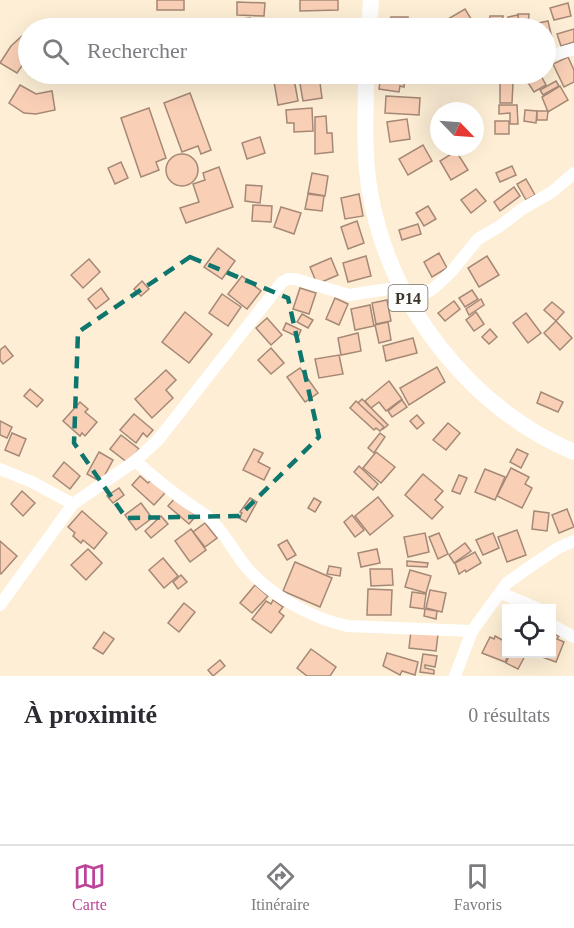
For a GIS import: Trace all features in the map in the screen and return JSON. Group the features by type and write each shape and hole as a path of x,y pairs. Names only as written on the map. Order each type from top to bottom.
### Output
{"main road":[{"path":"370,18 371,0"},
{"name":"P14","path":"366,84 365,141 370,195 381,235 406,294 425,327 467,379 497,406 527,428 574,452"}],"street":[{"path":"556,54 574,50"},
{"path":"0,604 73,504 135,461 171,426 282,282 295,279 349,295 406,294 434,288 451,273 477,239 552,192 574,173"},
{"path":"135,461 209,518 248,568 262,582 312,615 332,623 348,626 472,631"},
{"path":"0,470 32,482 73,504"},
{"path":"455,676 472,631 507,583 558,548 574,541"},
{"path":"501,593 526,604"},
{"path":"556,627 574,637"}],"highlighted area":[{"path":"190,257 288,298 319,437 239,516 126,518 74,443 78,332"}],"building":[{"path":"157,0 184,0 184,10 157,10"},
{"path":"300,0 338,0 338,10 300,11"},
{"path":"237,2 265,3 264,16 237,15"},
{"path":"568,3 571,16 556,20 550,8"},
{"path":"465,9 470,18 450,18"},
{"path":"518,14 529,14 529,18 518,18"},
{"path":"490,16 503,16 503,18 490,18"},
{"path":"574,29 574,42 561,46 557,34"},
{"path":"18,40 17,73 0,63"},
{"path":"568,57 574,70 574,82 564,87 556,70 556,63"},
{"path":"556,81 559,86 543,95 540,90 551,84 556,84"},
{"path":"274,84 295,84 298,101 278,105"},
{"path":"300,84 320,84 322,98 303,101"},
{"path":"380,84 404,84 404,87 400,86 399,92 379,89"},
{"path":"500,84 513,84 512,103 500,103"},
{"path":"529,84 545,84 546,85 534,92"},
{"path":"20,85 36,94 52,91 55,110 36,114 24,113 9,103"},
{"path":"560,86 568,100 548,112 542,97"},
{"path":"190,93 211,150 201,154 198,146 182,152 164,103"},
{"path":"386,96 420,98 419,115 385,113"},
{"path":"499,105 517,105 518,124 510,124 510,113 499,114"},
{"path":"149,108 166,158 156,162 159,170 141,177 121,118"},
{"path":"312,108 313,131 294,132 294,123 287,123 286,110"},
{"path":"525,110 537,111 536,123 524,121"},
{"path":"537,111 548,111 547,120 537,120"},
{"path":"326,116 327,133 332,133 333,152 315,154 315,117"},
{"path":"407,119 410,139 390,142 387,122"},
{"path":"495,121 509,121 509,134 495,134"},
{"path":"260,137 265,153 247,159 242,143"},
{"path":"423,145 432,161 408,175 399,159"},
{"path":"182,154 193,159 198,170 193,181 182,186 171,181 166,170 171,159"},
{"path":"448,156 459,156 468,170 451,180 440,161"},
{"path":"121,162 128,178 115,184 108,168"},
{"path":"512,166 516,175 500,182 496,173"},
{"path":"219,167 233,207 186,223 180,208 199,202 193,184 205,180 203,173"},
{"path":"312,173 328,176 325,196 308,193"},
{"path":"526,179 535,195 526,200 517,184"},
{"path":"246,185 262,186 260,203 245,201"},
{"path":"514,187 520,196 500,211 494,202"},
{"path":"476,189 486,201 471,213 461,200"},
{"path":"308,194 324,196 322,211 305,209"},
{"path":"359,194 363,216 345,219 341,198"},
{"path":"253,205 272,206 271,222 252,221"},
{"path":"428,206 436,219 424,226 416,213"},
{"path":"281,207 301,213 294,234 274,227"},
{"path":"357,221 364,243 348,249 341,227"},
{"path":"418,224 421,234 402,240 399,230"},
{"path":"218,248 235,261 222,279 204,267"},
{"path":"439,253 447,268 432,277 424,262"},
{"path":"366,256 371,276 348,282 343,263"},
{"path":"487,256 499,275 479,287 468,268"},
{"path":"331,258 338,275 317,284 310,267"},
{"path":"89,259 100,272 83,288 71,275"},
{"path":"242,276 261,291 247,309 228,294"},
{"path":"142,281 149,289 141,296 134,289"},
{"path":"101,288 109,299 96,309 88,299"},
{"path":"300,288 316,293 309,314 293,309"},
{"path":"472,290 478,299 465,307 459,298"},
{"path":"222,294 241,307 228,326 209,313"},
{"path":"335,298 348,304 339,325 326,319"},
{"path":"481,299 484,305 469,315 466,309"},
{"path":"387,300 391,321 376,324 372,303"},
{"path":"454,301 460,309 445,321 438,313"},
{"path":"552,302 564,312 556,321 544,310"},
{"path":"370,305 374,326 355,330 351,309"},
{"path":"185,312 212,334 189,363 162,342"},
{"path":"476,312 484,324 474,331 466,320"},
{"path":"526,313 541,333 528,343 513,323"},
{"path":"302,314 313,320 308,328 297,322"},
{"path":"267,318 282,335 271,345 256,328"},
{"path":"556,321 572,338 560,350 544,333"},
{"path":"388,322 391,340 379,343 375,325"},
{"path":"286,323 301,330 298,337 283,330"},
{"path":"490,329 497,337 489,344 482,337"},
{"path":"358,333 361,351 341,355 338,338"},
{"path":"413,338 417,353 386,361 383,346"},
{"path":"5,346 13,356 3,364 0,360 0,350"},
{"path":"271,348 284,363 271,374 258,360"},
{"path":"339,355 343,374 319,378 315,359"},
{"path":"437,367 445,382 409,405 400,388"},
{"path":"300,368 318,393 305,402 287,377"},
{"path":"166,370 176,380 166,390 173,398 152,418 135,399"},
{"path":"389,381 402,399 386,411 379,402 371,408 365,401"},
{"path":"30,389 43,400 37,407 24,396"},
{"path":"541,392 563,402 558,412 537,403"},
{"path":"362,399 388,425 383,429 357,404"},
{"path":"402,400 407,407 392,417 388,411"},
{"path":"356,401 384,427 380,431 376,428 374,430 350,408"},
{"path":"80,402 88,409 85,412 97,422 85,436 82,433 80,436 63,421"},
{"path":"134,414 153,430 147,437 143,433 136,443 120,430"},
{"path":"417,415 424,423 417,429 410,421"},
{"path":"0,421 12,427 7,438 0,435"},
{"path":"448,423 460,433 446,450 433,440"},
{"path":"12,433 26,439 19,456 5,450"},
{"path":"380,433 385,437 374,453 368,448"},
{"path":"121,435 139,449 128,463 110,449"},
{"path":"254,449 263,453 258,462 270,468 264,480 243,470"},
{"path":"517,449 528,454 521,468 510,462"},
{"path":"99,452 113,460 101,482 87,474"},
{"path":"376,452 395,467 381,483 363,468"},
{"path":"64,462 80,476 70,489 53,476"},
{"path":"359,466 378,484 373,490 354,472"},
{"path":"511,468 529,477 525,484 532,488 522,508 497,496"},
{"path":"485,469 505,477 495,500 475,492"},
{"path":"423,474 443,491 435,500 443,507 432,519 405,495"},
{"path":"459,475 467,478 460,494 452,491"},
{"path":"140,476 148,483 151,480 165,493 154,505 132,485"},
{"path":"119,488 124,495 113,503 107,496"},
{"path":"22,491 35,503 23,516 11,504"},
{"path":"378,497 393,516 370,535 355,516"},
{"path":"175,498 196,516 189,524 168,506"},
{"path":"250,498 257,502 246,522 239,518 242,513 240,512"},
{"path":"314,498 321,502 315,512 308,508"},
{"path":"141,503 152,518 136,530 125,515"},
{"path":"567,509 574,527 559,533 552,515"},
{"path":"82,511 107,533 94,549 83,540 81,543 68,527"},
{"path":"534,511 549,513 547,531 532,529"},
{"path":"352,515 364,530 355,537 344,522"},
{"path":"161,516 168,524 151,538 145,531"},
{"path":"205,523 217,538 205,547 193,532"},
{"path":"191,529 206,550 190,562 175,541"},
{"path":"517,530 526,555 507,562 498,537"},
{"path":"425,533 429,552 408,557 404,537"},
{"path":"439,533 448,554 438,559 429,537"},
{"path":"493,533 499,548 483,555 476,540"},
{"path":"287,540 296,555 287,560 278,545"},
{"path":"0,541 17,556 1,574 0,573"},
{"path":"465,543 471,551 454,563 449,555"},
{"path":"88,549 102,563 86,580 71,565"},
{"path":"377,549 380,563 361,567 358,553"},
{"path":"475,552 481,563 459,574 455,563"},
{"path":"163,558 178,576 164,588 149,570"},
{"path":"407,561 428,563 427,567 407,566"},
{"path":"295,562 332,578 320,607 283,591"},
{"path":"329,566 341,568 340,576 327,574"},
{"path":"370,569 392,569 393,585 371,586"},
{"path":"410,570 431,576 426,593 405,587"},
{"path":"181,575 187,582 178,589 173,582"},
{"path":"255,585 268,596 252,613 240,603"},
{"path":"368,589 392,590 391,615 367,615"},
{"path":"430,590 446,593 442,612 426,608"},
{"path":"412,592 426,594 424,609 410,607"},
{"path":"273,600 283,607 279,612 284,616 271,633 252,619 266,601 271,604"},
{"path":"184,603 195,612 179,632 168,623"},
{"path":"425,609 437,611 436,619 424,616"},
{"path":"411,631 438,634 436,651 409,648"},
{"path":"104,632 114,639 103,654 93,648"},
{"path":"556,635 559,636 557,639 564,642 556,662 545,658 556,658"},
{"path":"495,636 502,640 502,658 507,658 505,662 482,653 490,637 494,639"},
{"path":"311,649 336,667 330,676 307,676 297,668"},
{"path":"387,653 418,662 415,675 402,671 400,675 383,666"},
{"path":"423,654 437,656 435,667 425,665 425,668 434,670 434,674 420,672"},
{"path":"508,658 524,658 518,669 506,663"},
{"path":"220,660 225,666 213,676 208,670"}]}
